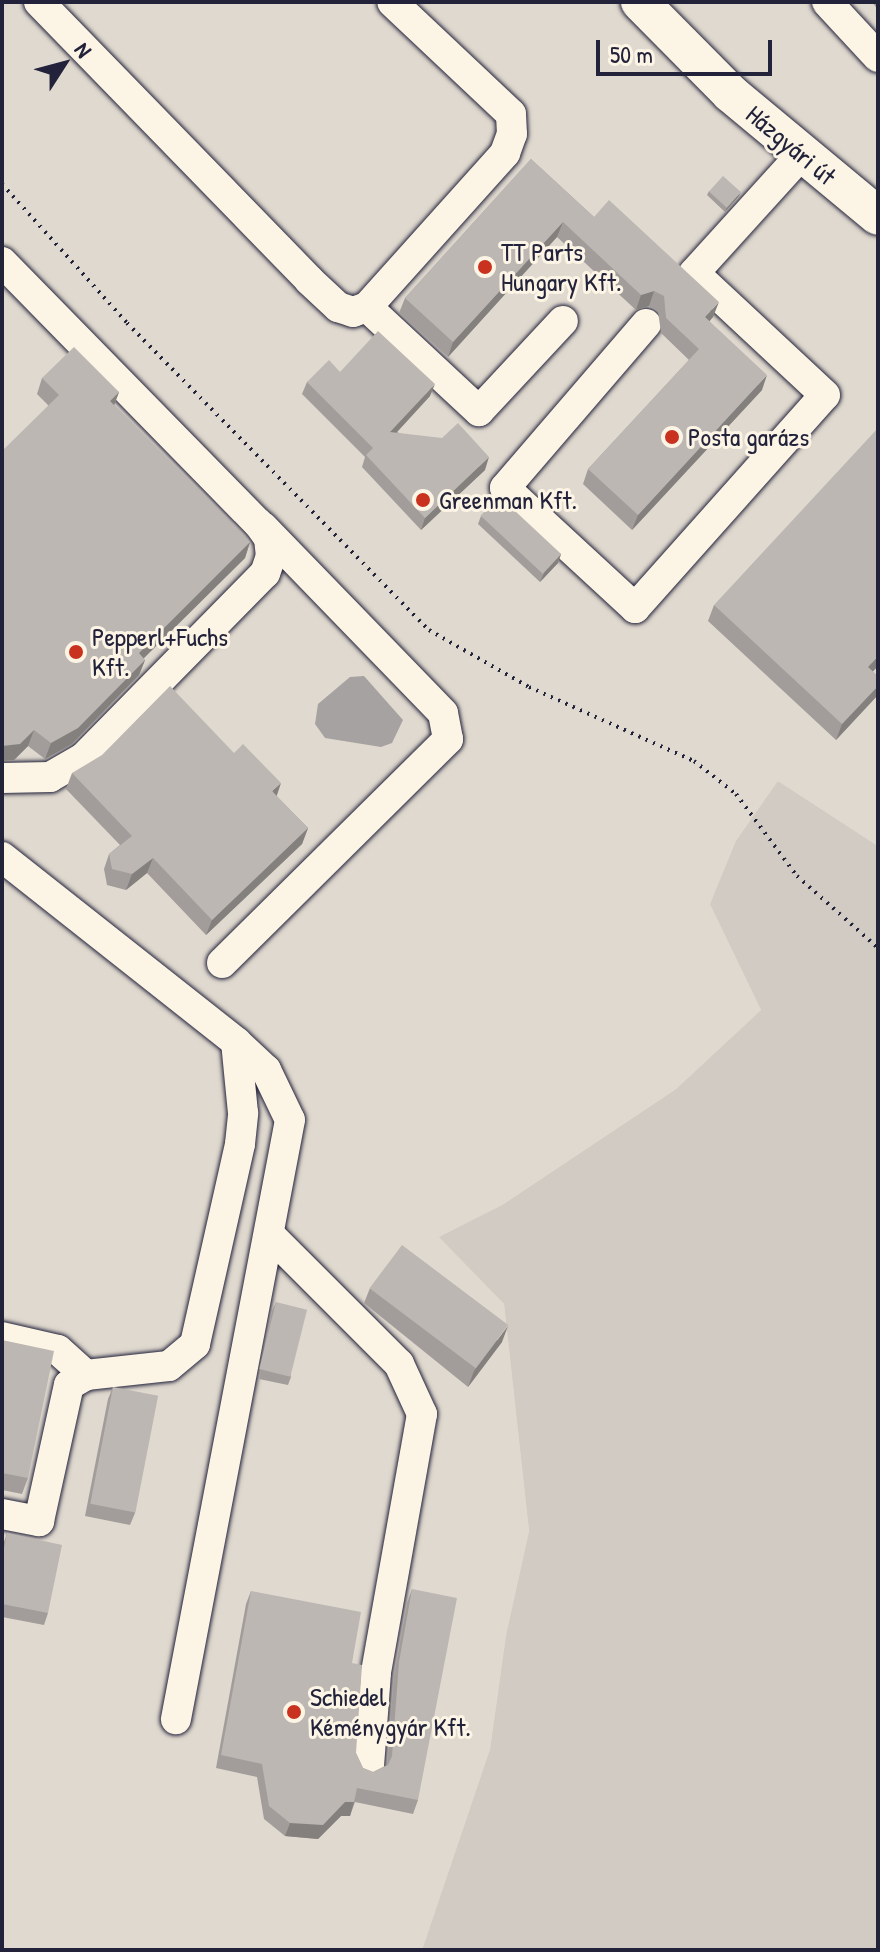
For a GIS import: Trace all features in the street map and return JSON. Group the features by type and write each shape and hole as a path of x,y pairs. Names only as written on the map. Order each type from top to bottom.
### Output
{"main road":[{"name":"Házgyári út","path":"640,2 800,156 878,216"}],"lane":[{"path":"39,2 309,280 338,307 353,312 367,307 505,153 512,134 511,114 392,2"},
{"path":"827,2 878,57"},
{"path":"646,324 505,488 635,608 825,395 688,279 800,156"},
{"path":"2,262 443,713 448,739 222,963"},
{"path":"367,307 479,411 563,321"},
{"path":"2,778 67,771 114,728 265,573 269,538 258,523"},
{"path":"2,857 236,1042 266,1070 290,1120 176,1719"},
{"path":"2,1514 39,1521 69,1385 86,1375 151,1371 169,1366 195,1344 240,1144 243,1113 236,1042"},
{"path":"269,1234 399,1364 422,1414 376,1673 369,1767"},
{"path":"2,1337 58,1350 86,1375"}],"path":[{"path":"2,184 127,323 429,630 529,687 694,761 736,794 797,876 878,948"}],"shaded area":[{"path":"2,2 878,2 878,846 778,781 710,903 761,1010 676,1089 502,1205 440,1237 504,1304 529,1531 506,1635 490,1749 422,1950 2,1950"},
{"path":"364,676 403,720 392,743 381,747 325,738 315,724 318,704 350,677"},
{"path":"778,781 878,846 878,1950 422,1950 490,1749 506,1635 529,1531 504,1304 439,1237 502,1205 676,1089 761,1010 710,904 736,841"}],"building":[{"path":"531,159 594,217 609,200 719,302 705,317 767,375 638,515 588,469 699,349 666,318 664,296 654,291 641,295 563,222 453,342 405,298"},
{"path":"723,176 741,192 727,208 709,192"},
{"path":"378,331 435,384 390,432 442,438 458,423 489,457 425,518 366,455 373,448 307,382 329,360 340,372"},
{"name":"Pepperl+Fuchs Kft.","path":"74,347 119,392 110,401 250,542 139,653 145,660 78,728 51,743 34,730 20,744 2,746 2,451 59,395 42,378"},
{"path":"878,428 878,656 868,667 878,676 878,686 842,724 714,605"},
{"path":"499,496 561,554 543,574 481,516"},
{"path":"170,686 234,753 243,744 281,783 272,791 308,828 212,920 153,858 132,874 112,869 109,854 132,836 72,773 102,755"},
{"path":"402,1245 508,1325 476,1368 370,1288"},
{"path":"276,1302 307,1310 290,1377 259,1369"},
{"path":"2,1340 54,1351 28,1478 2,1473"},
{"path":"113,1387 158,1396 135,1513 90,1504"},
{"path":"7,1533 62,1545 48,1613 2,1604 2,1558"},
{"name":"Schiedel Kéménygyár Kft.","path":"412,1589 457,1598 418,1800 357,1788 354,1802 345,1802 323,1825 290,1823 269,1806 262,1764 221,1755 251,1591 361,1612 352,1663 362,1665 356,1753 363,1768 373,1772 388,1765 392,1756 399,1662"}],"place":[{"name":"TT Parts Hungary Kft.","path":"485,267"},
{"name":"Posta garázs","path":"672,437"},
{"name":"Greenman Kft.","path":"423,500"},
{"name":"Pepperl+Fuchs Kft.","path":"76,652"},
{"name":"Schiedel Kéménygyár Kft.","path":"294,1712"}]}
